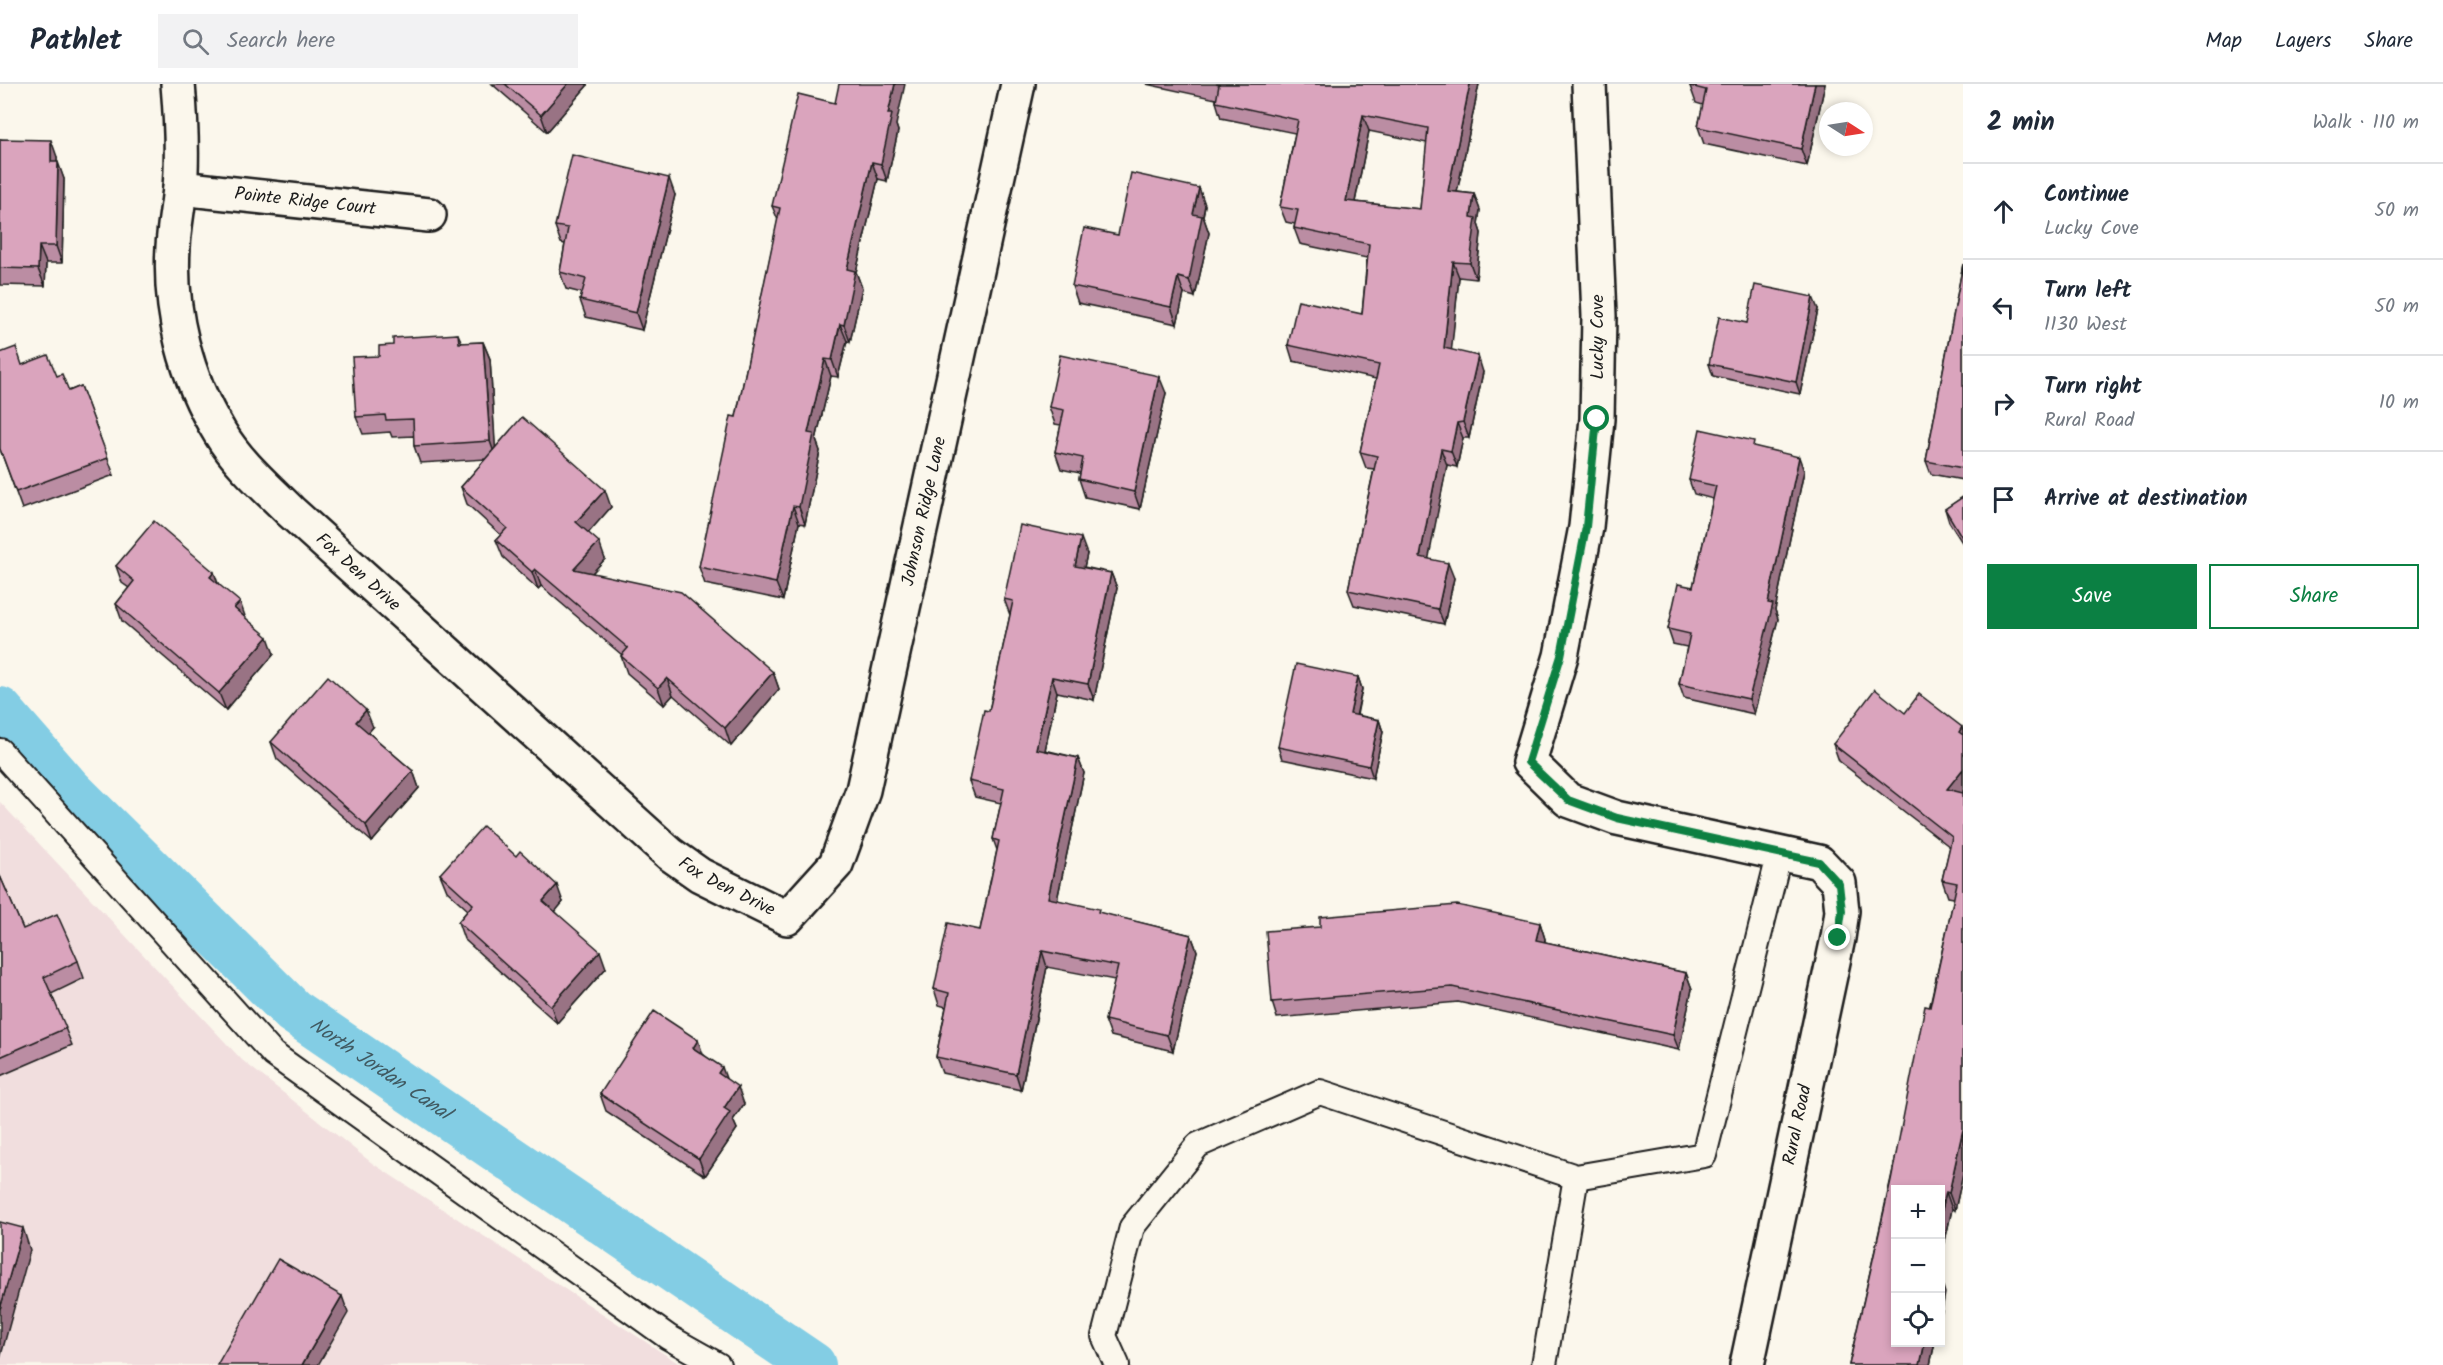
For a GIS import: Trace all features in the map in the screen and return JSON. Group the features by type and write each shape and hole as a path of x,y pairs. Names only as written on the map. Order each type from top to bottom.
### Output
{"street":[{"name":"Fox Den Drive","path":"178,84 182,128 180,188 173,248 174,303 183,351 201,398 221,435 243,462 290,510 670,854 700,875 787,918"},
{"name":"Johnson Ridge Lane","path":"787,918 836,864 863,790 1018,84"},
{"name":"Lucky Cove","path":"1589,84 1599,316 1597,419 1586,527 1561,656 1528,762 1568,800 1617,818 1780,852"},
{"name":"Pointe Ridge Court","path":"180,188 429,215"},
{"name":"Rural Road","path":"1747,1365 1842,911 1839,884 1819,862 1780,852"}],"lane":[{"path":"0,751 273,1054 668,1337 718,1365"},
{"path":"1117,1365 1104,1336 1132,1227 1198,1145 1320,1092 1576,1177 1704,1155 1780,852"},
{"path":"1544,1365 1576,1177"}],"shaded area":[{"path":"0,802 242,1060 372,1163 681,1365 0,1365"}],"building":[{"path":"505,84 568,84 541,115"},
{"path":"839,84 895,84 888,114 892,114 881,164 872,162 847,269 855,271 844,325 840,324 832,360 825,359 808,433 814,434 799,507 793,506 776,583 699,567 731,416 736,417 780,208 772,206 798,94 835,103"},
{"path":"1216,84 1470,84 1448,191 1474,194 1471,217 1476,218 1470,263 1453,262 1444,348 1478,356 1463,422 1457,423 1451,451 1441,449 1420,557 1448,563 1438,609 1348,590 1377,456 1360,452 1379,365 1288,345 1298,300 1362,314 1369,244 1294,228 1298,210 1280,207 1298,120 1216,102 1219,85","holes":["1363,115 1428,128 1420,209 1346,201"]},
{"path":"1690,84 1815,84 1801,149 1698,127 1706,90 1690,86"},
{"path":"0,139 51,140 51,162 58,162 56,246 39,246 38,269 0,268"},
{"path":"572,155 669,178 636,313 580,300 586,279 560,272 568,228 555,226"},
{"path":"1131,173 1199,188 1193,214 1202,216 1189,280 1178,277 1171,307 1072,286 1084,228 1118,235"},
{"path":"1963,264 1963,468 1926,461"},
{"path":"1755,285 1813,297 1796,382 1709,364 1719,317 1747,323"},
{"path":"458,334 459,343 483,342 490,441 414,446 413,419 386,420 385,415 356,417 352,357 379,356 379,346 393,345 393,338"},
{"path":"16,347 22,365 48,355 57,376 62,374 69,391 81,386 108,458 16,492 0,449 0,353"},
{"path":"1060,355 1159,376 1134,492 1079,479 1083,458 1055,452 1064,410 1049,407"},
{"path":"522,417 605,490 576,522 599,542 574,569 681,592 773,672 725,728 667,678 658,688 621,656 628,648 535,569 532,572 496,540 507,528 461,487"},
{"path":"1700,429 1754,441 1753,446 1799,457 1768,603 1773,604 1749,699 1679,684 1690,634 1668,629 1678,584 1693,587 1716,486 1689,480"},
{"path":"1963,497 1963,539 1945,509"},
{"path":"154,521 214,572 210,577 240,602 234,608 268,637 219,693 116,604 134,581 116,566"},
{"path":"1020,525 1081,538 1075,566 1111,573 1088,684 1052,677 1036,749 1078,758 1048,898 1099,909 1098,912 1191,935 1167,1035 1105,1020 1118,966 1042,951 1016,1074 936,1057 949,993 934,989 948,923 980,930 999,841 993,839 1004,789 969,781 984,710 989,711 1013,601 1004,599"},
{"path":"1296,664 1358,677 1350,714 1379,720 1369,766 1278,747"},
{"path":"328,676 366,710 356,722 413,771 366,825 271,742"},
{"path":"1875,689 1905,713 1919,694 1962,727 1959,732 1963,735 1963,769 1947,789 1963,793 1963,1129 1949,1193 1946,1192 1945,1196 1945,1185 1891,1185 1891,1347 1924,1347 1920,1365 1849,1365 1891,1180 1925,1006 1930,1007 1957,883 1942,880 1952,837 1833,744"},
{"path":"483,826 516,856 520,851 557,885 543,901 600,951 551,1006 458,922 473,904 440,874"},
{"path":"0,876 23,929 57,914 78,961 44,977 66,1028 0,1057"},
{"path":"1457,905 1540,923 1536,940 1686,973 1673,1035 1452,987 1272,1002 1266,931 1320,927 1320,917"},
{"path":"654,1011 698,1040 693,1048 722,1067 718,1073 738,1087 724,1108 730,1112 699,1159 600,1094"},
{"path":"0,1222 23,1228 0,1309"},
{"path":"278,1259 342,1296 302,1365 217,1365"}],"waterway":[{"name":"North Jordan Canal","path":"0,710 68,788 293,1011 813,1365"}],"route":[{"path":"1597,419 1586,527 1561,656 1528,762 1568,800 1617,818 1819,862 1839,884 1842,911 1838,938"}]}
